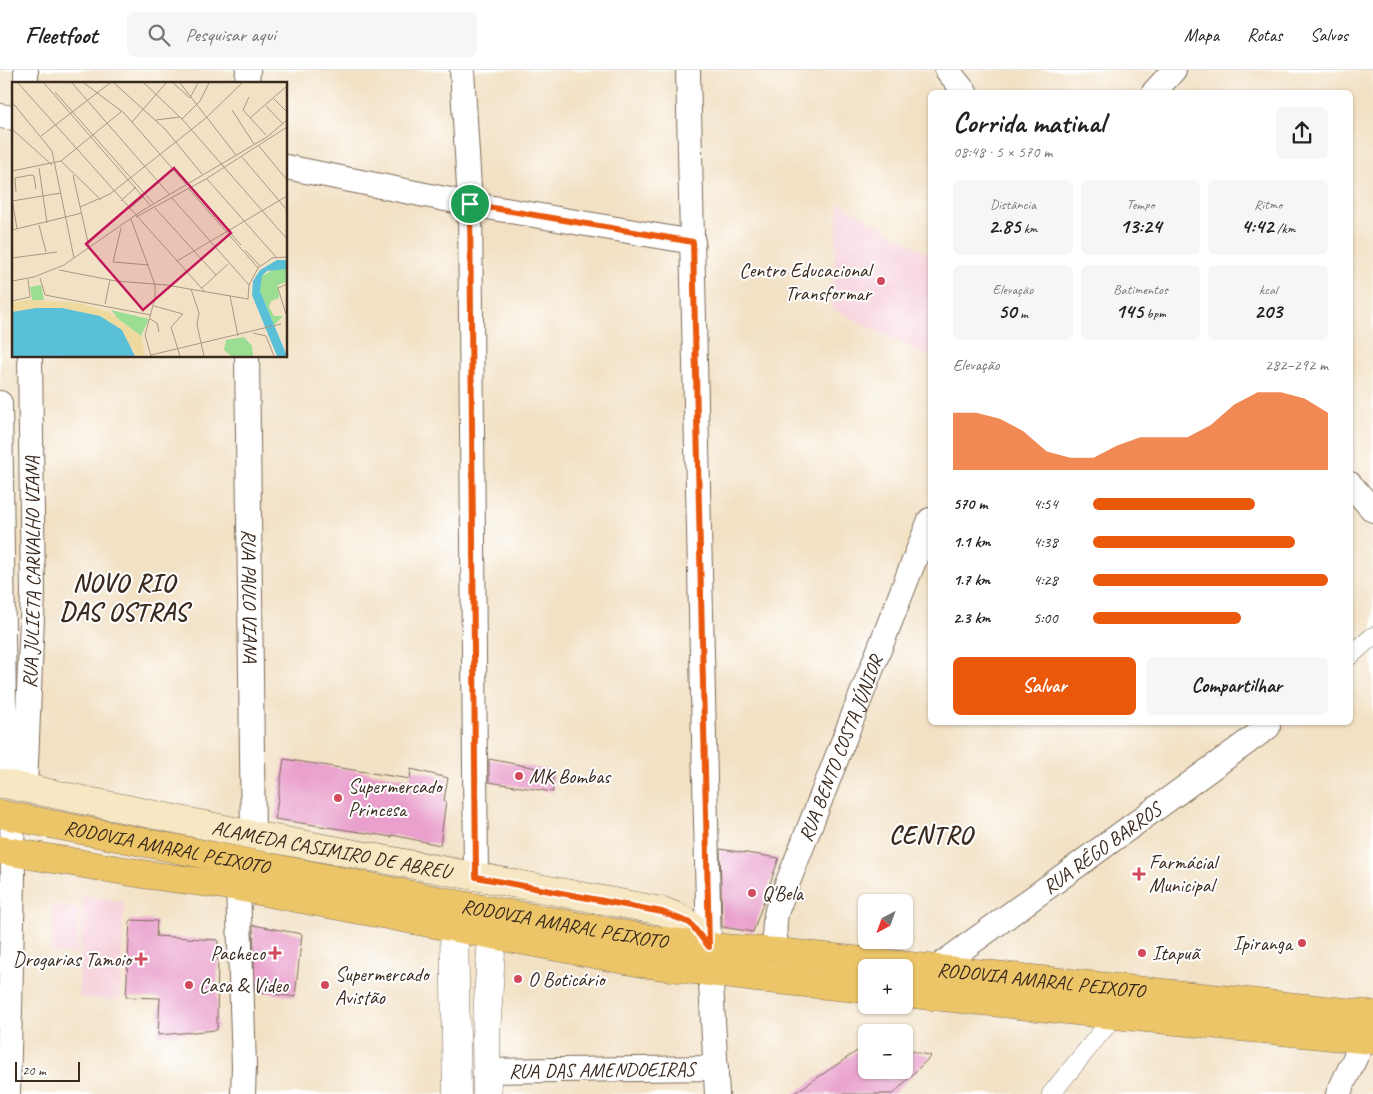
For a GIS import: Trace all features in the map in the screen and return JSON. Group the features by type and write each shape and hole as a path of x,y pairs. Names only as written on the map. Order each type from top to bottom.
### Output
{"highway":[{"name":"RODOVIA AMARAL PEIXOTO","path":"6,815 482,909 649,939 780,980 858,988"},
{"name":"RODOVIA AMARAL PEIXOTO","path":"6,852 338,905 454,929 642,963 777,952 935,969 1370,1023"},
{"name":"RODOVIA AMARAL PEIXOTO","path":"913,994 1115,1015 1370,1023"}],"main road":[{"name":"ALAMEDA CASIMIRO DE ABREU","path":"10,785 253,835 662,912 690,923 709,959"}],"street":[{"path":"462,70 470,204 476,877"},
{"path":"688,70 709,959 717,1094"},
{"path":"947,70 963,90"},
{"path":"1156,90 1174,70"},
{"path":"288,167 470,204 693,242"},
{"name":"RUA JULIETA CARVALHO VIANA","path":"10,785 33,593 30,358"},
{"name":"RUA PAULO VIANA","path":"247,358 253,835"},
{"name":"RUA JULIETA CARVALHO VIANA","path":"0,403 10,785"},
{"path":"1353,487 1373,510"},
{"name":"RUA BENTO COSTA JÚNIOR","path":"780,980 774,934 774,920 777,910 928,525"},
{"path":"1353,653 1373,636"},
{"name":"RUA RÊGO BARROS","path":"935,969 1268,725"},
{"path":"6,815 8,1094"},
{"path":"238,888 244,1065 242,1094"},
{"path":"454,929 457,1094"},
{"path":"487,1083 486,1035 492,935"},
{"path":"1051,1094 1115,1015"},
{"path":"1338,1094 1370,1023"},
{"name":"RUA DAS AMENDOEIRAS","path":"487,1083 716,1068"}],"shaded area":[{"name":"Centro Educacional Transformar","path":"839,203 928,254 928,356 831,308"},
{"path":"82,895 124,902 120,1000 79,998"},
{"path":"52,905 78,909 77,955 52,953"}],"building":[{"name":"Supermercado Princesa","path":"284,759 410,779 411,769 448,778 440,845 392,835 392,837 275,819"},
{"name":"MK Bombas","path":"489,759 553,771 553,792 489,782"},
{"name":"Q'Bela","path":"720,849 779,858 753,932 722,927"},
{"name":"Casa & Video","path":"130,920 157,921 156,936 218,940 217,1030 158,1035 160,998 126,997"},
{"name":"Pacheco","path":"253,925 302,934 295,997 255,991"},
{"path":"858,1050 858,1079 908,1079 893,1094 793,1094"},
{"path":"913,1051 931,1056 913,1074"}],"place":[{"name":"Centro Educacional Transformar","path":"881,281"},
{"name":"MK Bombas","path":"519,776"},
{"name":"Supermercado Princesa","path":"338,798"},
{"name":"Farmácial Municipal","path":"1139,874"},
{"name":"Q'Bela","path":"752,893"},
{"name":"Ipiranga","path":"1302,943"},
{"name":"Pacheco","path":"275,953"},
{"name":"Itapuã","path":"1142,953"},
{"name":"Drogarias Tamoio","path":"141,959"},
{"name":"O Boticário","path":"518,979"},
{"name":"Casa & Video","path":"189,985"},
{"name":"Supermercado Avistão","path":"325,985"}],"district":[{"name":"NOVO RIO DAS OSTRAS","path":"124,596"},
{"name":"CENTRO","path":"931,834"}],"route":[{"path":"470,204 693,242 709,947 690,923 662,912 476,877 470,204"}]}
